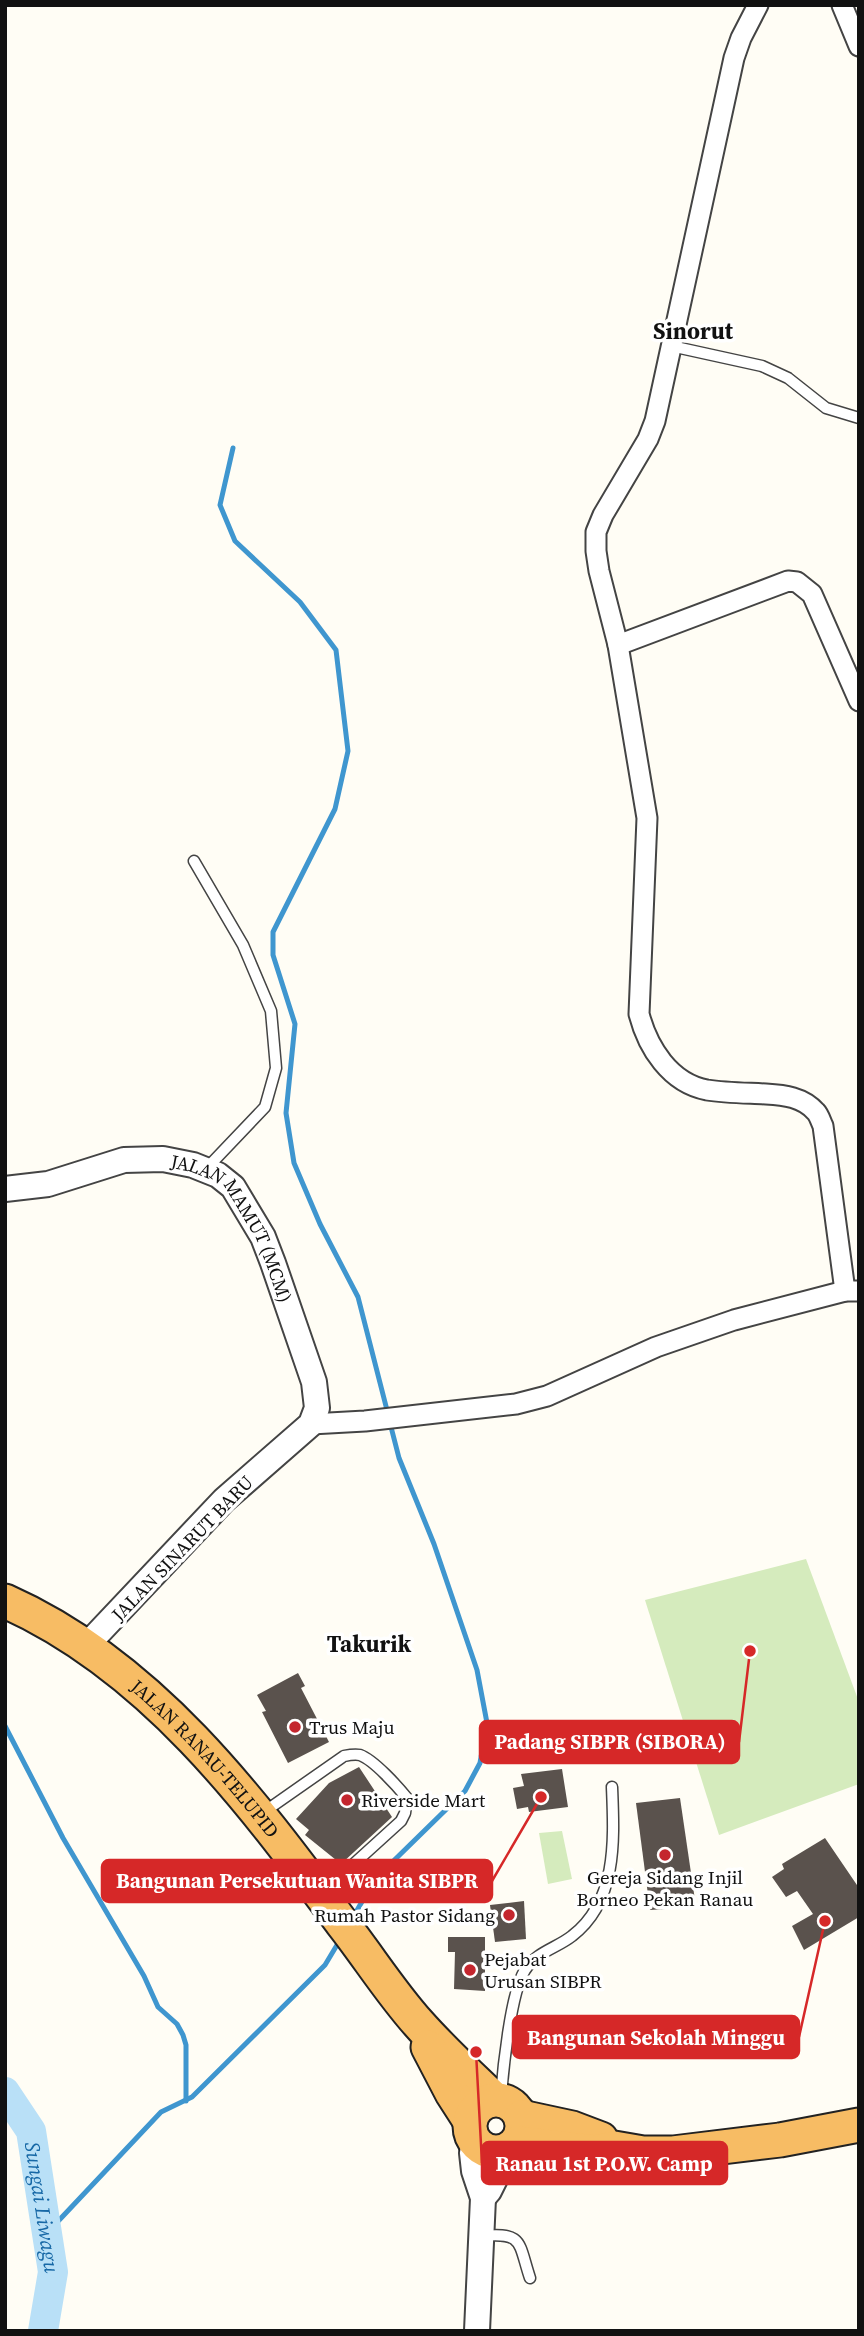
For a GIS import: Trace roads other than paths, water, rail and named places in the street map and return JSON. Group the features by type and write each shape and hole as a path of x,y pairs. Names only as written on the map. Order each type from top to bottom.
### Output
{"highway":[{"name":"JALAN RANAU-TELUPID","path":"5,1601 38,1615 133,1680 210,1756 325,1900 419,2024 427,2046 452,2094 498,2124"},
{"path":"498,2124 598,2137 614,2148 673,2154 792,2138 859,2125"}],"street":[{"path":"311,1424 365,1421 516,1404 547,1396 656,1348 734,1320 852,1291 823,1126 816,1112 804,1102 789,1096 706,1090 689,1084 655,1054 645,1035 639,1014 647,818 618,645 596,551 596,532 603,515 649,439 734,58 758,5"},
{"path":"842,5 859,46"},
{"path":"618,645 788,581 797,582 812,594 859,701"},
{"name":"JALAN MAMUT (MCM)","path":"5,1189 48,1184 124,1160 163,1160 218,1175 233,1187 263,1237 314,1382 317,1408 311,1424"},
{"name":"JALAN SINARUT BARU","path":"86,1646 224,1500 311,1424"},
{"path":"483,2198 489,2192 498,2124"},
{"path":"477,2331 483,2198 478,2188 472,2153 498,2124"}],"lane":[{"path":"671,346 762,366 788,378 826,408 859,418"},
{"path":"194,861 243,945 271,1010 276,1068 265,1107 205,1170"},
{"path":"258,1816 344,1756 356,1754 364,1757 407,1798 401,1821 325,1900"},
{"path":"498,2124 503,2069 517,1989 523,1973 542,1953 582,1928 608,1883 613,1827 612,1787"},
{"path":"481,2236 503,2234 515,2239 530,2278"}],"waterway":[{"path":"233,448 220,505 235,541 300,602 336,650 348,751 335,809 273,932 273,955 295,1024 286,1113 294,1163 320,1224 358,1297 388,1414"},
{"path":"352,1919 375,1879 465,1791 480,1763 487,1723 477,1670 434,1544 399,1458 390,1423"},
{"path":"5,1726 63,1838 144,1976 158,2007 177,2024 183,2035 186,2045 186,2101"},
{"path":"47,2233 161,2112 192,2097 325,1965 340,1940"},
{"name":"Sungai Liwagu","path":"5,2092 31,2131 53,2272 43,2331"}],"place":[{"name":"Padang SIBPR (SIBORA)","path":"750,1651"},
{"name":"Trus Maju","path":"295,1727"},
{"name":"Bangunan Persekutuan Wanita SIBPR","path":"541,1797"},
{"name":"Riverside Mart","path":"347,1800"},
{"name":"Gereja Sidang Injil Borneo Pekan Ranau","path":"665,1855"},
{"name":"Rumah Pastor Sidang","path":"509,1915"},
{"name":"Bangunan Sekolah Minggu","path":"825,1921"},
{"name":"Pejabat Urusan SIBPR","path":"470,1970"},
{"name":"Ranau 1st P.O.W. Camp","path":"476,2052"}],"district":[{"name":"Sinorut","path":"693,331"},
{"name":"Takurik","path":"369,1644"}]}
